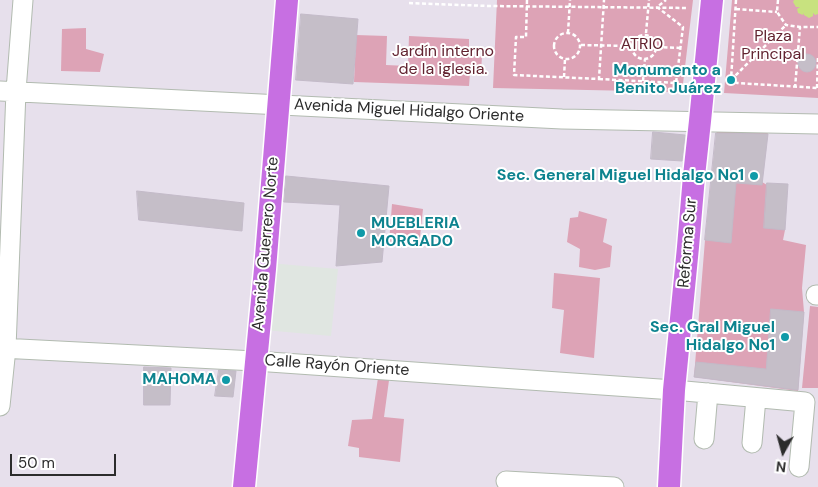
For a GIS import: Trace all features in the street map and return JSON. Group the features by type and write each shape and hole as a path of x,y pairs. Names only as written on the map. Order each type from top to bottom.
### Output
{"main road":[{"name":"Avenida Guerrero Norte","path":"244,487 287,0"},
{"name":"Reforma Sur","path":"668,487 674,390 712,0"}],"street":[{"path":"0,406 3,348 8,91 23,0"},
{"name":"Avenida Miguel Hidalgo Oriente","path":"8,91 562,119 818,124"},
{"name":"Calle Rayón Oriente","path":"3,348 255,361 674,390 805,402 799,467"},
{"path":"704,439 708,393"},
{"path":"752,443 756,398"},
{"path":"506,481 614,487"}],"path":[{"path":"527,0 526,37 516,36 514,75 676,83 682,27 656,7"},
{"path":"568,34 570,0"},
{"path":"599,78 604,0"},
{"path":"646,34 649,0"},
{"path":"656,7 666,0"},
{"path":"731,80 736,0"},
{"path":"778,0 777,12 786,25 818,27"},
{"path":"409,3 488,6 688,8"},
{"path":"736,9 777,12"},
{"path":"731,80 786,25"},
{"path":"795,88 800,27"},
{"path":"563,33 568,34 577,36 581,45 580,52 571,59 560,58 554,50 555,39 563,33"},
{"path":"646,34 653,38 657,47 653,56 645,59 636,56 632,46 638,36 646,34"},
{"path":"581,45 632,46"},
{"path":"657,47 680,48"},
{"path":"731,80 737,83 818,88 818,56"},
{"path":"564,77 565,59"},
{"path":"643,81 645,59"}],"shaded area":[{"path":"794,0 818,0 818,14 815,15 813,13 813,16 809,18 804,13 803,15 798,13 797,9 800,7 796,7 793,2"},
{"path":"269,263 338,269 331,336 264,330"}],"green space":[{"name":"ATRI0","path":"497,0 693,0 682,92 493,88"},
{"name":"Plaza Principal","path":"732,0 818,0 818,98 724,93"},
{"path":"86,28 86,49 104,54 100,72 61,71 62,29"},
{"name":"Jardín interno de la iglesia.","path":"356,35 387,36 386,65 408,66 409,36 469,39 469,56 482,56 481,73 470,73 469,86 354,82"},
{"path":"717,129 768,131 762,182 767,185 785,230 783,240 806,245 802,288 804,312 798,391 694,377 705,240"},
{"path":"392,204 423,209 419,246 389,243"},
{"path":"579,211 607,219 603,242 612,246 610,267 595,270 579,267 580,249 567,242 570,218 578,217"},
{"path":"554,273 600,278 594,358 560,353 564,310 552,308"},
{"path":"810,306 818,307 818,388 802,388"},
{"path":"379,371 390,373 384,417 404,419 400,462 359,457 359,448 348,446 352,420 372,419"}],"building":[{"path":"301,14 358,19 353,84 296,80"},
{"path":"803,54 811,54 816,59 814,70 803,72 798,67 798,59"},
{"path":"653,132 685,135 682,161 651,159"},
{"path":"716,133 768,134 762,185 736,183 731,243 705,240"},
{"name":"MUEBLERIA M0RGAD0","path":"286,176 389,186 382,262 336,266 340,205 284,202"},
{"path":"767,183 788,184 785,230 764,228"},
{"path":"137,191 244,203 242,231 139,220"},
{"name":"Sec. Gral Miguel Hidalgo No1","path":"771,309 804,312 798,390 694,377 696,362 766,369"},
{"path":"144,367 171,368 170,405 144,405"},
{"name":"MAH0MA","path":"219,370 236,371 233,397 215,396"}],"place":[{"name":"Monumento a Benito Juárez","path":"731,80"},
{"name":"Sec. General Miguel Hidalgo No1","path":"754,176"},
{"name":"MUEBLERIA M0RGAD0","path":"361,233"},
{"name":"Sec. Gral Miguel Hidalgo No1","path":"785,337"},
{"name":"MAH0MA","path":"226,380"}]}
